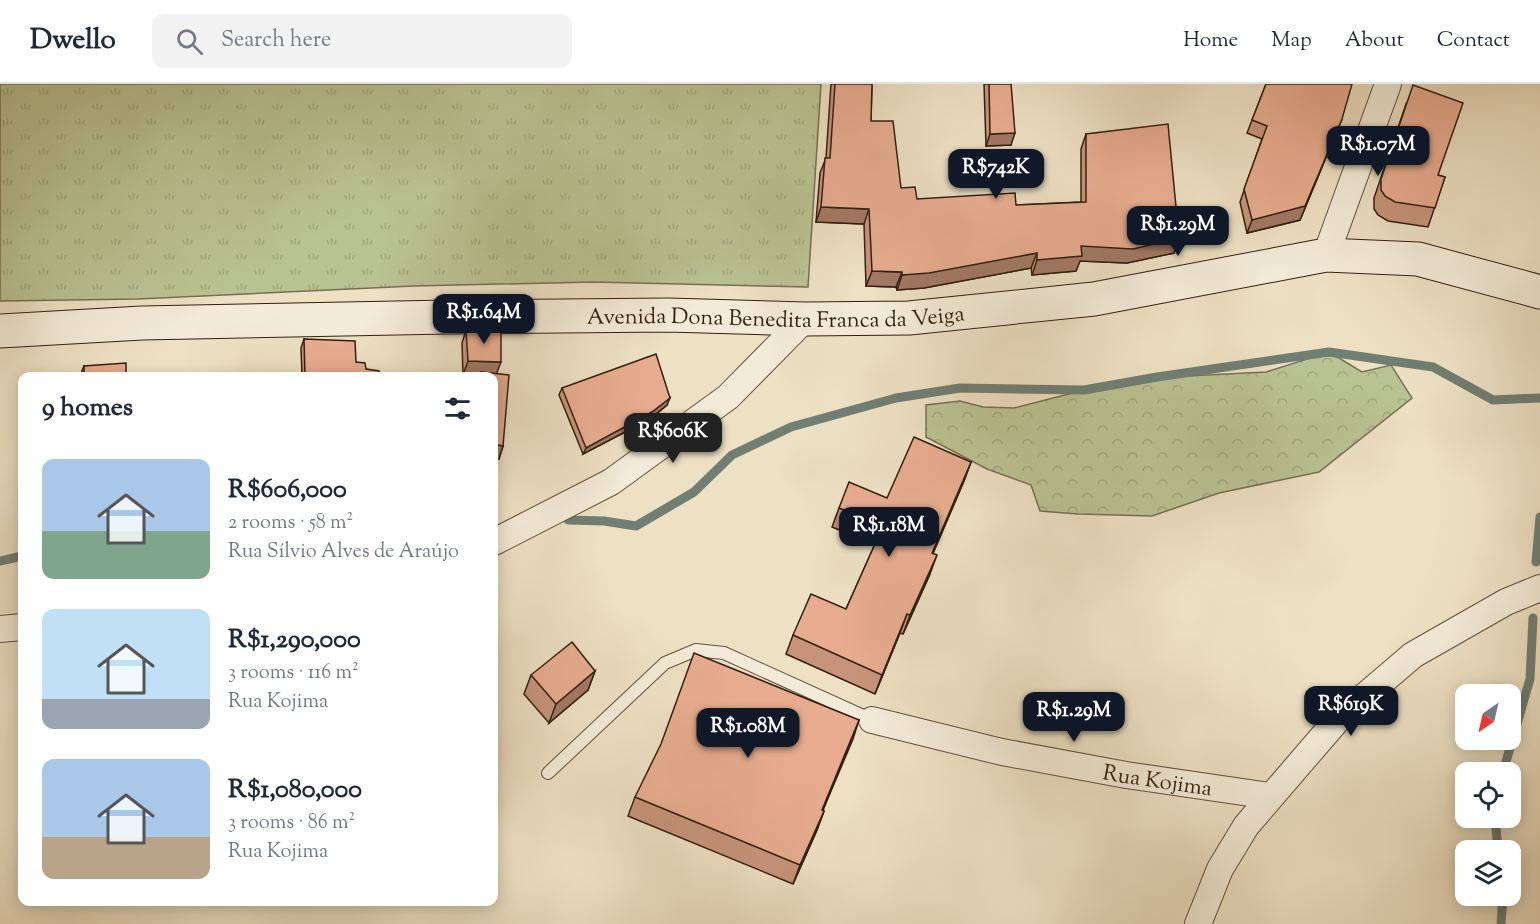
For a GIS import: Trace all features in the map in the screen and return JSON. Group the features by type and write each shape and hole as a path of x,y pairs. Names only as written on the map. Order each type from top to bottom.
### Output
{"main road":[{"name":"Avenida Dona Benedita Franca da Veiga","path":"0,331 142,323 436,317 668,315 805,319 909,318 1094,299 1326,255 1418,259 1540,292"}],"street":[{"path":"1326,255 1388,84"},
{"path":"498,540 611,482 728,397 805,319"},
{"path":"1198,924 1220,869 1246,826 1338,719 1413,655 1506,602 1540,588"},
{"path":"0,629 18,627"},
{"name":"Rua Kojima","path":"872,720 1013,754 1126,775 1270,796"}],"lane":[{"path":"548,773 665,663 696,650 724,653 872,720"}],"green space":[{"path":"0,84 821,84 808,287 593,282 414,286 138,299 0,301"},
{"path":"1329,352 1362,372 1391,365 1412,398 1319,472 1219,493 1152,516 1040,511 1031,485 987,469 926,437 926,405 960,401 983,407 1014,408 1127,379 1266,372"}],"building":[{"path":"835,84 872,84 871,121 893,121 901,188 915,187 917,199 1015,193 1016,205 1086,202 1086,134 1168,124 1179,238 1133,249 1081,246 1082,256 1037,260 1037,253 929,273 902,275 902,272 872,271 869,209 821,207 825,158 830,158"},
{"path":"989,84 1011,84 1015,133 990,134"},
{"path":"1266,84 1352,84 1342,119 1305,206 1252,220 1244,189 1267,126 1252,120"},
{"path":"1413,85 1463,103 1438,175 1445,177 1435,208 1395,202 1385,196 1381,190 1381,179"},
{"path":"501,327 501,362 468,361 466,330"},
{"path":"304,339 355,341 356,362 365,363 366,369 379,371 379,372 305,372"},
{"path":"656,354 670,398 652,412 586,448 562,388"},
{"path":"126,363 126,372 84,372 84,366"},
{"path":"498,374 509,375 503,446 498,445"},
{"path":"914,437 971,462 932,553 937,555 910,615 907,614 882,675 793,635 811,594 846,609 883,526 839,508 849,482 887,498"},
{"path":"572,642 595,671 556,704 531,675"},
{"path":"694,653 859,720 822,810 824,811 800,865 635,797 661,744"}],"waterway":[{"path":"568,520 604,521 636,526 694,492 732,455 791,427 896,398 960,388 1084,390 1329,352 1433,367 1493,400 1540,398"},
{"path":"1536,562 1540,517"},
{"path":"0,561 18,557"},
{"path":"1506,762 1530,679 1533,618"},
{"path":"1496,828 1497,840"},
{"path":"1501,924 1502,906"}]}
